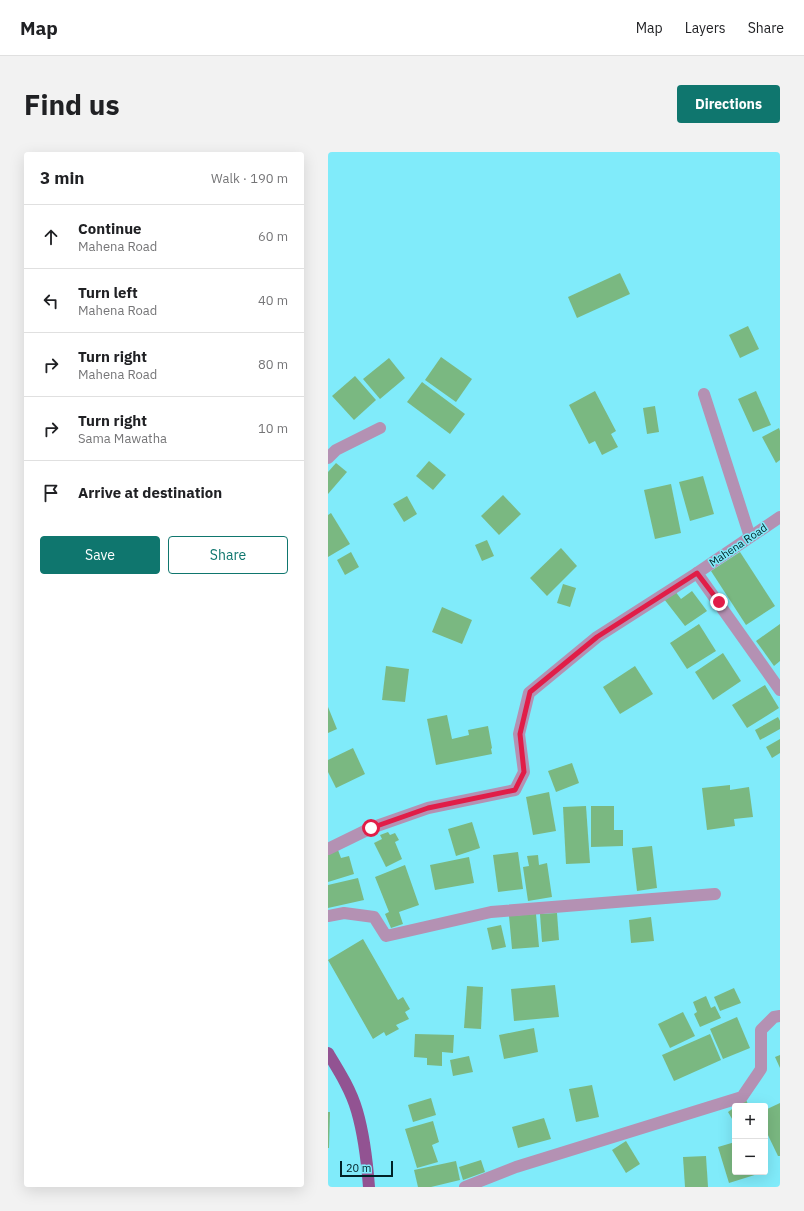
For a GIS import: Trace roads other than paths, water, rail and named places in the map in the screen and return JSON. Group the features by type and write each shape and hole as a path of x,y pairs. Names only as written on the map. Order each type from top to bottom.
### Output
{"main road":[{"path":"328,1053 349,1090 357,1111 365,1148 369,1187"}],"street":[{"path":"704,394 750,537"},
{"path":"328,458 336,450 380,428"},
{"name":"Mahena Road","path":"328,849 371,828 428,808 515,790 524,772 520,734 530,692 597,637 697,573 780,517"},
{"path":"697,573 780,690"},
{"path":"328,916 344,913 374,917 386,936 491,912 714,894"},
{"path":"465,1187 516,1167 742,1097 761,1069 761,1030 774,1017 780,1016"}]}
